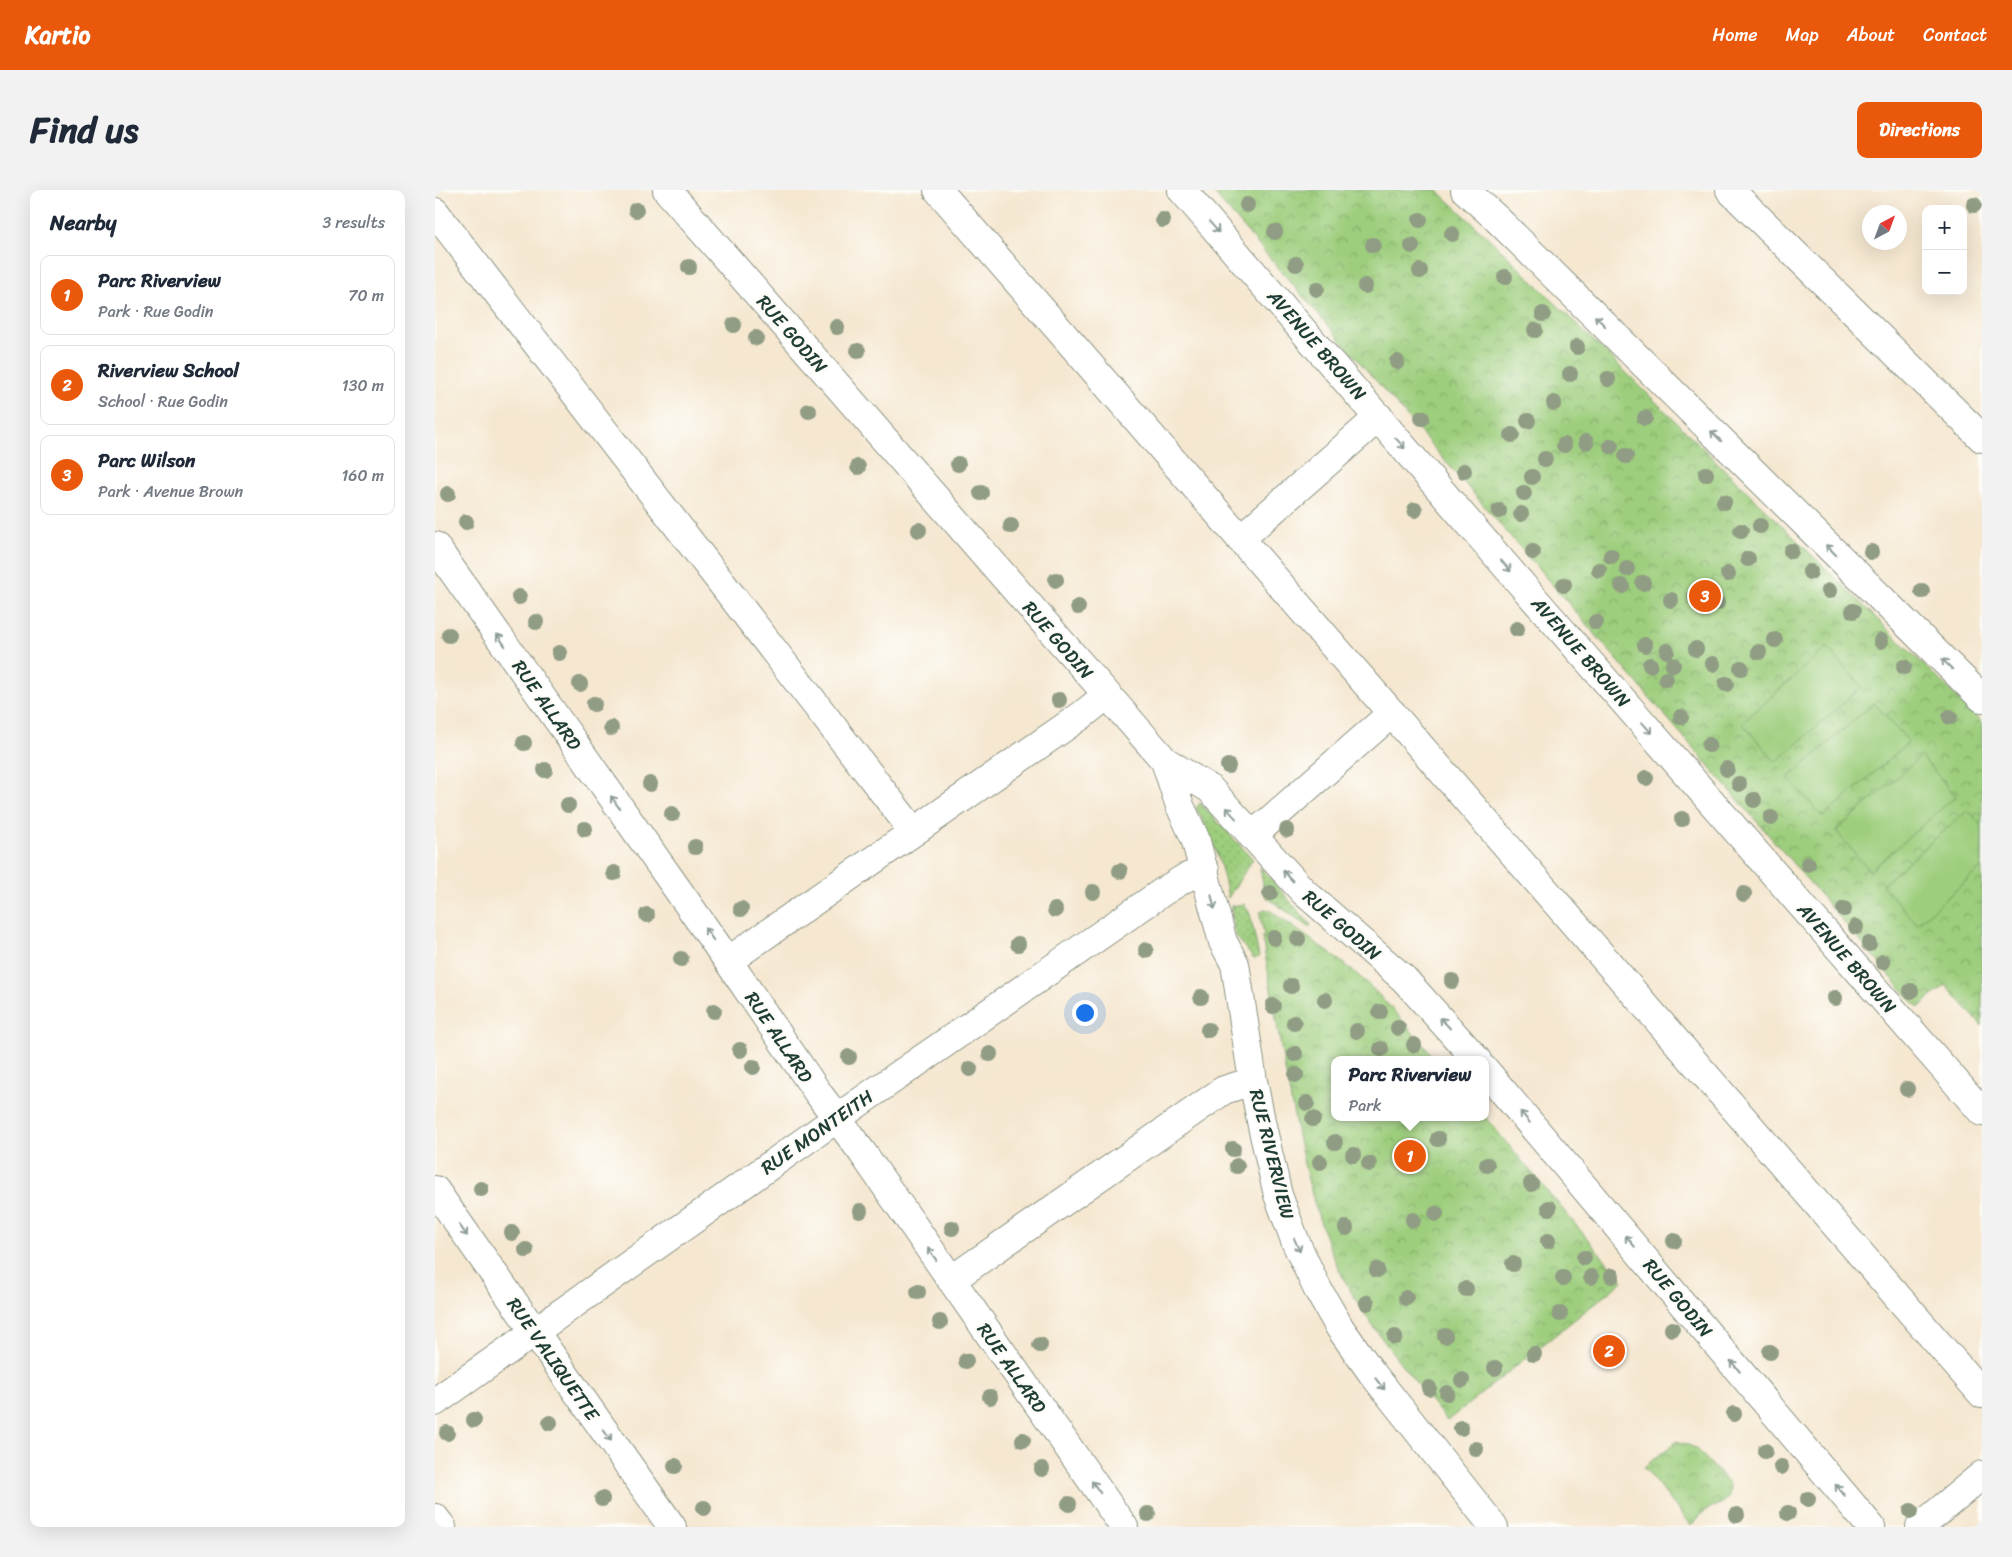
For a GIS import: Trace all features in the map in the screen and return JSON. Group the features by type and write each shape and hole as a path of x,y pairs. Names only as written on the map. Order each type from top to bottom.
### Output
{"street":[{"name":"RUE GODIN","path":"667,190 1106,696 1165,761 1210,789 1304,892 1405,979 1473,1056"},
{"path":"938,190 1982,1394"},
{"name":"AVENUE BROWN","path":"1182,190 1982,1112"},
{"path":"1465,190 1511,233 1982,698"},
{"path":"1729,190 1982,438"},
{"path":"435,212 914,832"},
{"path":"1240,539 1379,417"},
{"name":"RUE ALLARD","path":"435,546 1125,1527"},
{"path":"728,961 1106,696"},
{"path":"1252,836 1392,713"},
{"name":"RUE RIVERVIEW","path":"1165,761 1180,806 1195,838 1223,942 1235,964 1253,1081 1278,1195 1296,1243 1317,1288 1340,1328 1372,1373 1494,1527"},
{"name":"RUE MONTEITH","path":"435,1402 837,1118 1164,891 1185,878 1205,870"},
{"name":"RUE GODIN","path":"1489,1075 1871,1527"},
{"path":"951,1280 1224,1090 1253,1081"},
{"name":"RUE VALIQUETTE","path":"435,1190 672,1527"},
{"path":"1920,1527 1982,1475"},
{"path":"435,1518 442,1527"}],"green space":[{"path":"1211,190 1437,190 1495,244 1982,722 1982,1026 1946,985 1918,1008"},
{"path":"1827,647 1862,687 1776,762 1742,723"},
{"path":"1874,703 1909,742 1823,817 1788,778"},
{"path":"1921,756 1956,796 1870,871 1836,831"},
{"path":"1200,803 1253,859 1228,898 1216,852 1196,808"},
{"path":"1968,810 1982,826 1982,867 1917,924 1882,885"},
{"path":"1260,867 1311,925 1309,927 1265,896"},
{"path":"1244,904 1250,914 1259,957 1254,959 1235,935 1231,906"},
{"path":"1264,909 1269,910 1319,945 1367,983 1433,1056 1331,1056 1331,1121 1488,1121 1623,1281 1447,1421 1384,1342 1356,1300 1333,1256 1326,1238 1314,1203 1284,1067 1262,936 1264,935 1260,916 1261,911"},
{"path":"1677,1441 1696,1448 1730,1485 1730,1492 1726,1501 1705,1511 1691,1526 1644,1467"}],"place":[{"name":"Parc Wilson","path":"1705,596"},
{"name":"Parc Riverview","path":"1410,1156"},
{"name":"Riverview School","path":"1609,1351"}]}
